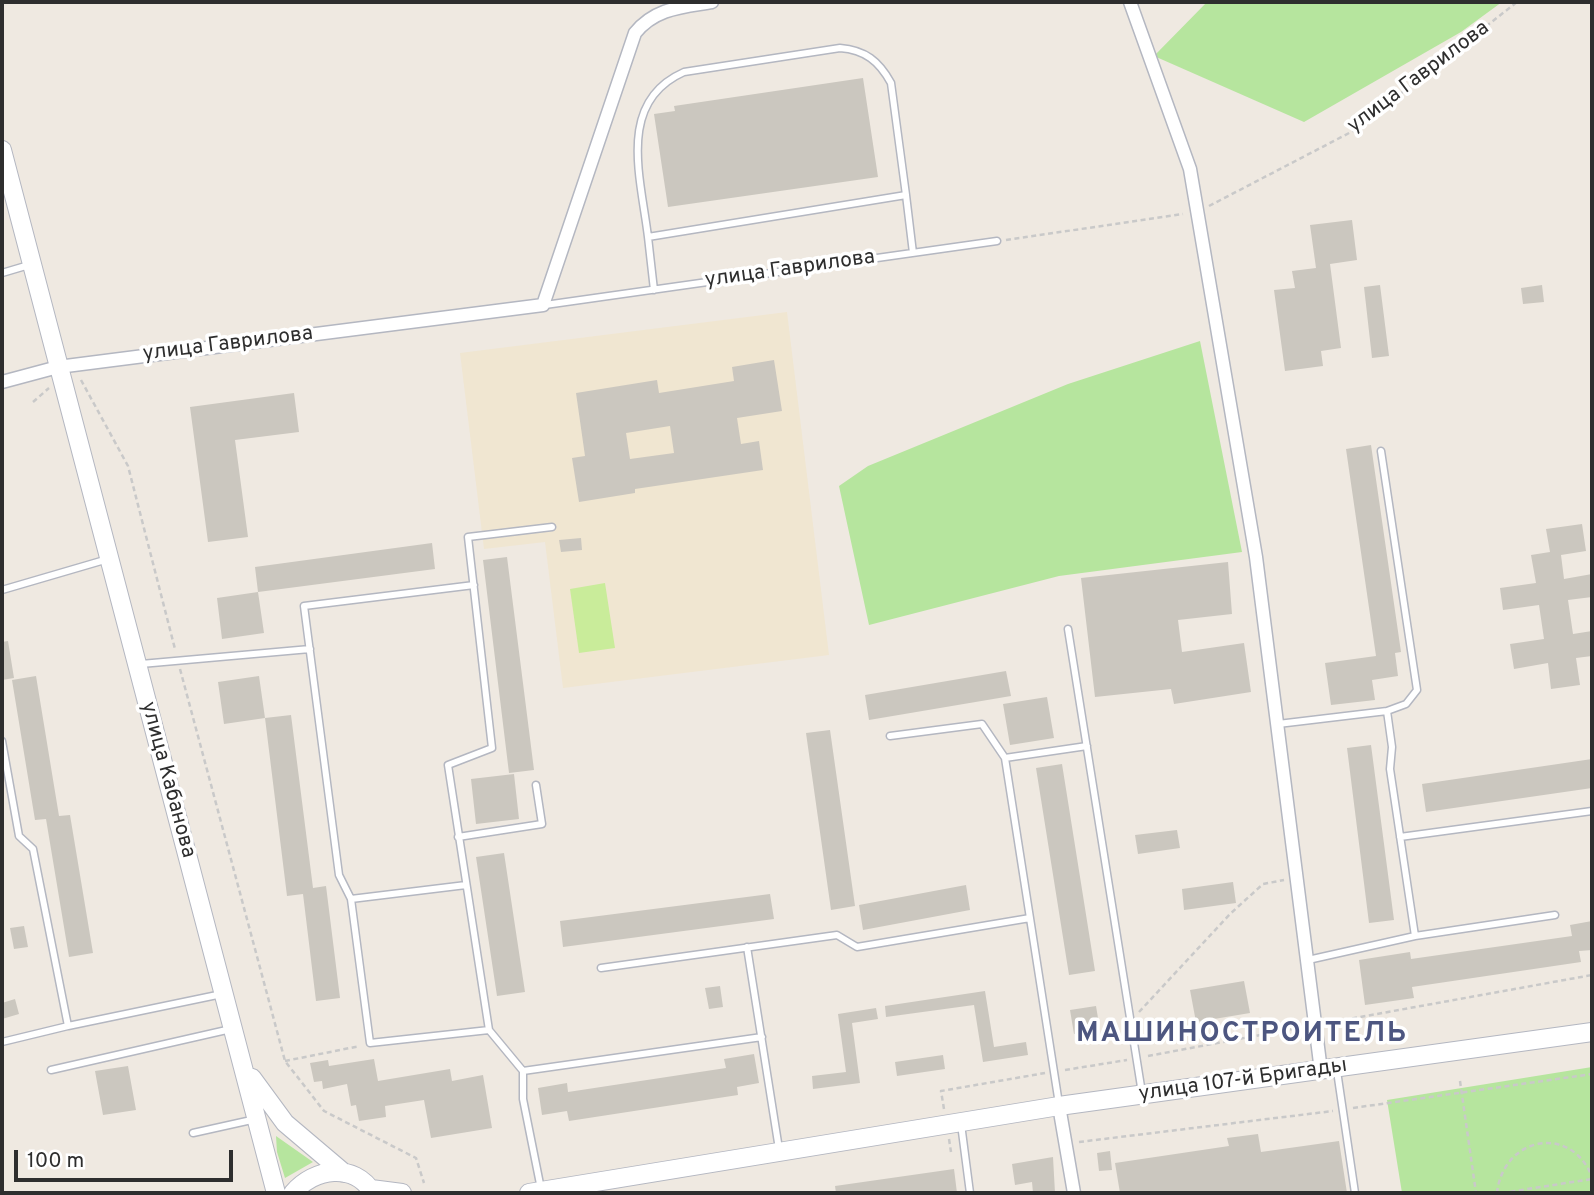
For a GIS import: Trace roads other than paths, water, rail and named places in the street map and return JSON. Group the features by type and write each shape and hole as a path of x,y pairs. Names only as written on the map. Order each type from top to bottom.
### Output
{"main road":[{"name":"улица Кабанова","path":"2,150 276,1193"},
{"name":"улица 107-й Бригады","path":"535,1192 1059,1106 1592,1032"},
{"path":"241,1060 263,1097 285,1123 344,1172 372,1191 402,1193"},
{"path":"293,1193 314,1175 329,1171 344,1172"}],"street":[{"path":"543,305 635,33 647,18 659,13 712,2"},
{"path":"1130,2 1190,169 1256,557 1314,1025 1329,1070"},
{"name":"улица Гаврилова","path":"2,382 543,305"},
{"path":"1059,1106 1073,1193"}],"lane":[{"path":"654,290 637,141 641,116 653,93 667,79 684,72 840,48 857,49 883,69 891,83 913,253"},
{"path":"648,237 906,195"},
{"name":"улица Гаврилова","path":"543,305 997,241"},
{"path":"2,273 31,264"},
{"path":"1277,724 1387,711 1406,705 1417,690 1381,451"},
{"path":"535,1192 523,1099 523,1071 489,1030 448,765 492,748 468,537 552,527"},
{"path":"2,590 109,559"},
{"path":"474,584 304,606 339,875 351,899 370,1043 489,1030"},
{"path":"1068,629 1142,1095"},
{"path":"137,665 310,649"},
{"path":"1387,711 1392,747 1390,769 1415,936"},
{"path":"890,736 982,724 1005,758 1059,1106"},
{"path":"2,741 19,836 33,849 68,1026"},
{"path":"1005,758 1087,746"},
{"path":"458,837 542,824 536,785"},
{"path":"1400,837 1592,811"},
{"path":"351,899 466,885"},
{"path":"1307,961 1415,936 1555,915"},
{"path":"601,968 836,934 857,947 1030,918"},
{"path":"747,947 779,1152"},
{"path":"2,1042 223,993"},
{"path":"51,1070 233,1029"},
{"path":"523,1071 762,1037"},
{"path":"1329,1070 1343,1110 1355,1193"},
{"path":"193,1133 256,1118"},
{"path":"954,1123 970,1193"}],"district":[{"name":"МАШИНОСТРОИТЕЛЬ","path":"1242,1035"}]}
